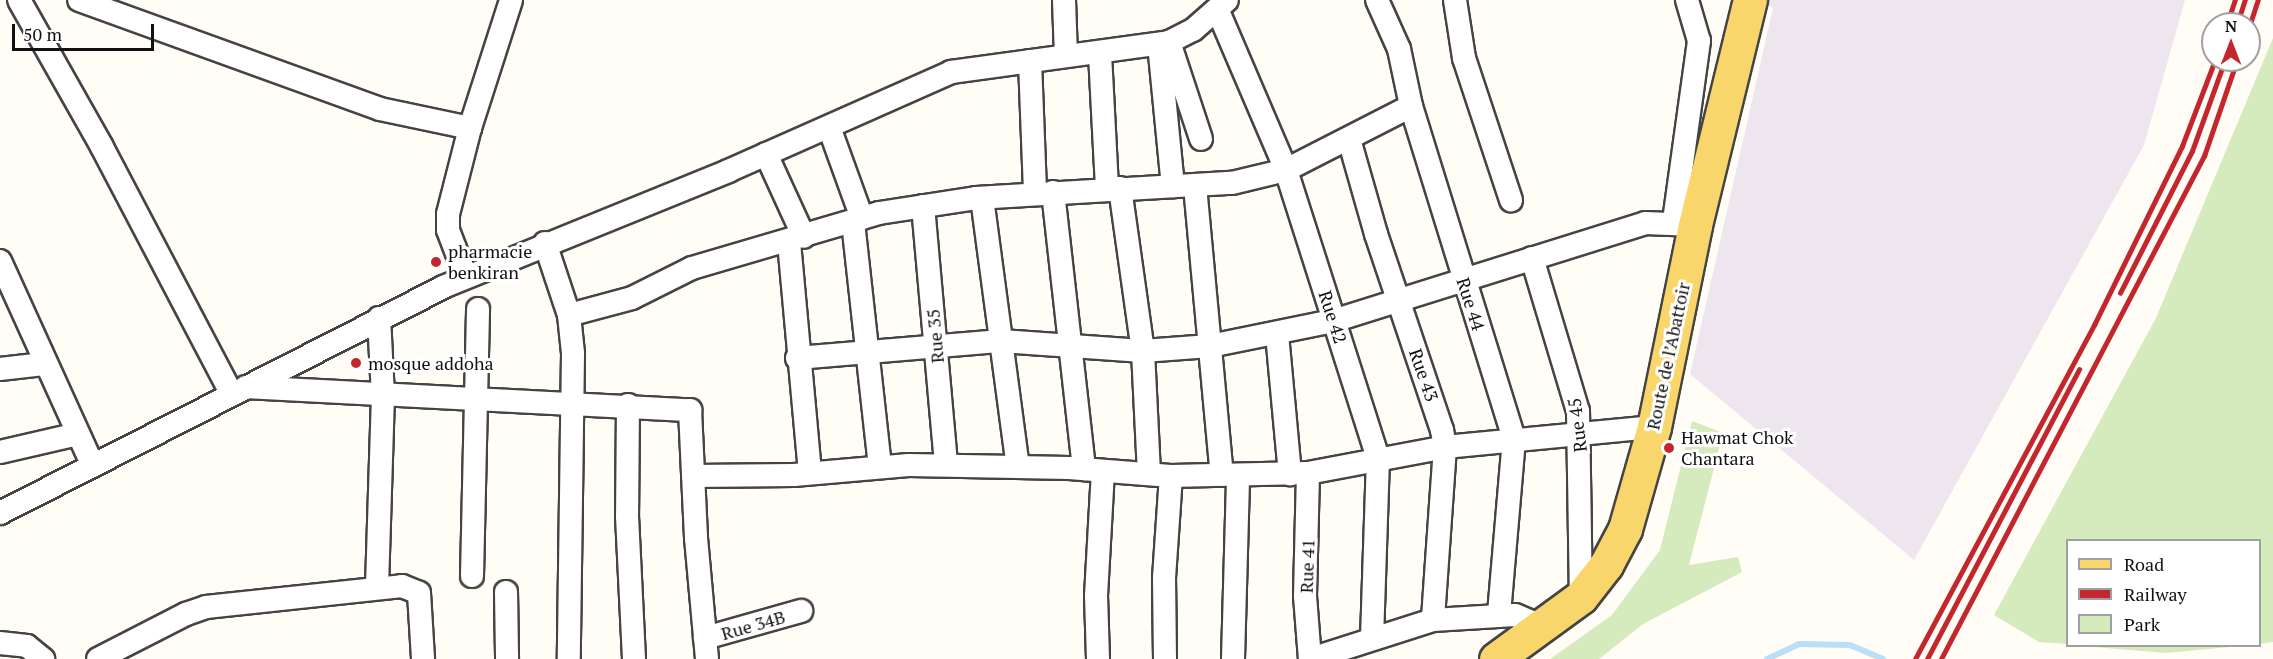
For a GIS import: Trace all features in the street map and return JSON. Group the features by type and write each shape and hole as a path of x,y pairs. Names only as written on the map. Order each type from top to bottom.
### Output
{"main road":[{"name":"Route de l’Abattoir","path":"1496,659 1581,597 1606,565 1625,529 1654,427 1684,223 1750,0"}],"street":[{"path":"19,0 239,390"},
{"path":"79,0 380,109 470,128"},
{"path":"466,277 448,230 470,128 511,0"},
{"path":"1064,0 1066,56"},
{"name":"Rue 44","path":"1377,0 1399,48 1411,106 1463,282 1514,439 1499,615"},
{"path":"1455,0 1464,58 1512,200"},
{"path":"797,358 867,349 936,347 1001,340 1143,351 1210,346 1333,321 1645,223 1684,223 1699,41 1687,0"},
{"path":"0,513 380,318 466,277 766,154 951,72 1066,56 1100,54 1164,43 1222,6"},
{"name":"Rue 42","path":"1222,6 1286,170 1378,458 1372,638"},
{"path":"1164,43 1201,139"},
{"path":"1164,43 1184,186 1230,475 1233,659"},
{"path":"1100,54 1113,188 1143,351 1160,475 1165,659"},
{"path":"1030,61 1044,193 1093,470 1098,659"},
{"path":"569,315 632,298 692,268 797,240 858,220 923,206 1044,193 1232,183 1286,170 1411,106"},
{"path":"829,126 858,220 867,349 880,467"},
{"name":"Rue 43","path":"1349,139 1445,447 1433,620"},
{"path":"766,154 797,240 797,358 810,473"},
{"path":"982,198 1018,467"},
{"name":"Rue 35","path":"923,206 946,465"},
{"path":"545,243 569,315 573,405 569,659"},
{"name":"Rue 45","path":"1532,258 1572,389 1581,435 1581,597"},
{"path":"0,261 8,303 44,364 93,466"},
{"path":"472,576 478,309"},
{"path":"377,586 383,396 380,318"},
{"name":"Rue 41","path":"1277,334 1299,473 1305,596 1311,659"},
{"path":"0,369 44,364"},
{"path":"239,390 573,405 628,405 690,410 706,649"},
{"path":"628,405 627,516 634,659"},
{"path":"693,476 810,473 880,467 946,465 1093,470 1160,475 1299,473 1445,447 1654,427"},
{"path":"0,452 78,434"},
{"path":"98,659 164,624 206,607 377,586 418,590 423,659"},
{"path":"506,592 507,659"},
{"name":"Rue 34B","path":"706,649 801,611"},
{"path":"1311,659 1433,620 1499,615 1526,618 1541,626"},
{"path":"0,643 27,646 43,659"}],"shaded area":[{"path":"1758,0 2185,0 2144,145 1914,560 1690,374 1773,8"}],"green space":[{"path":"2273,38 2273,642 2261,644 2261,539 2066,539 2066,644 2039,642 1994,615 2156,318 2259,72 2261,72"},
{"path":"1692,421 1723,433 1689,565 1738,557 1742,572 1643,624 1599,659 1550,659 1612,615 1660,550"},
{"path":"2094,647 2229,647 2166,653"}],"waterway":[{"path":"1767,659 1799,644 1850,645 1883,659"}],"railway":[{"path":"2231,12 2235,0"},
{"path":"2241,12 2245,0"},
{"path":"2254,12 2258,0"},
{"path":"1915,659 2094,325 2182,146 2210,72"},
{"path":"2120,293 2192,151 2221,72"},
{"path":"1941,659 2204,156 2233,72"},
{"path":"1927,659 2079,370"}],"place":[{"name":"pharmacie benkiran","path":"436,262"},
{"name":"mosque addoha","path":"356,363"},
{"name":"Hawmat Chok Chantara","path":"1669,448"}]}
